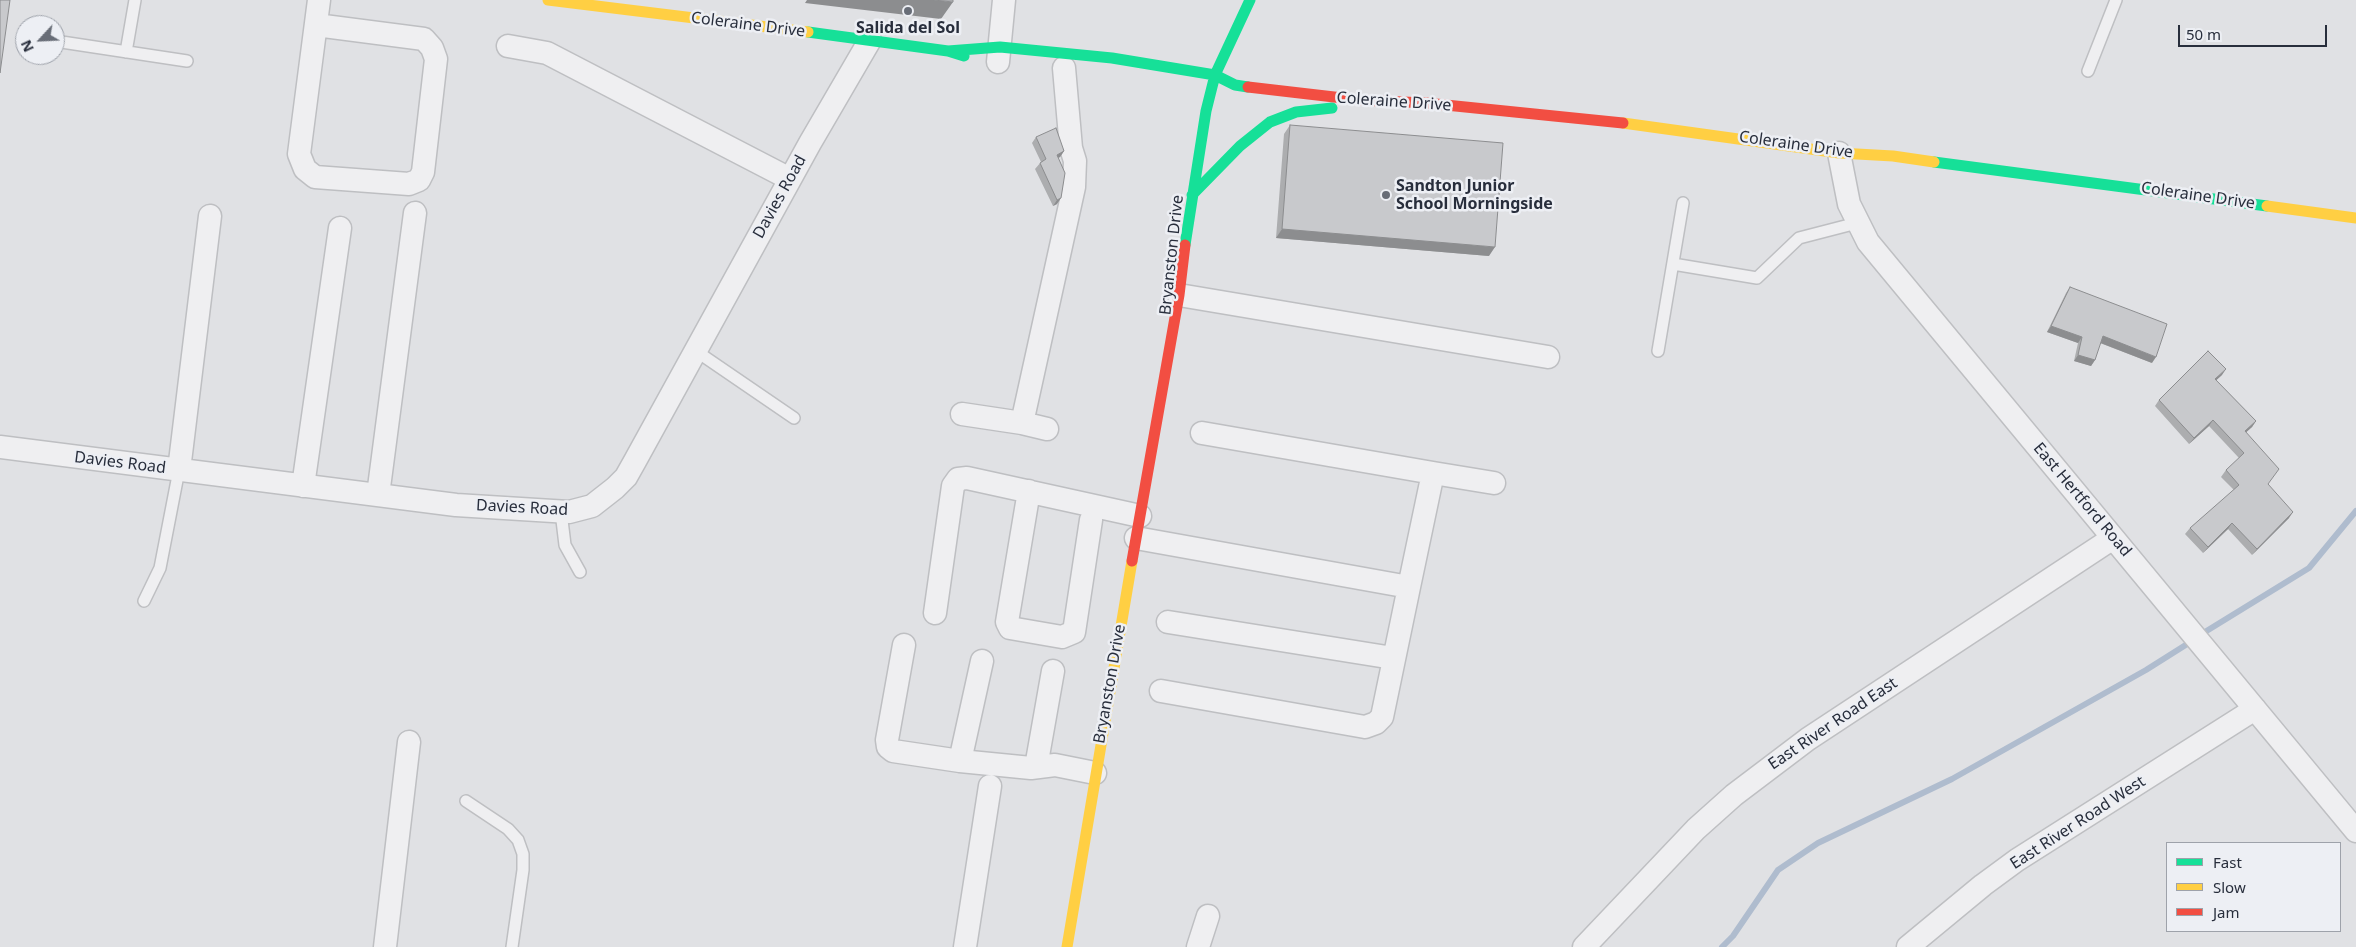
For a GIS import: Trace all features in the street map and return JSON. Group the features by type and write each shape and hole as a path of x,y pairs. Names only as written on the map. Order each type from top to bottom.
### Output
{"street":[{"path":"316,25 424,40 432,48 436,59 423,172 419,180 410,184 315,177 305,169 299,154 319,0"},
{"name":"Coleraine Drive","path":"548,0 600,3 948,52 1002,57 1043,51 1112,58 1198,81 1211,92 1235,85"},
{"path":"1002,57 1004,0"},
{"name":"Bryanston Drive","path":"1066,947 1156,422 1172,299 1211,92 1215,75 1250,0"},
{"name":"Davies Road","path":"0,447 456,505 561,512 592,506 604,498 626,477 790,179 870,40"},
{"path":"508,46 547,52 790,179"},
{"path":"1022,423 1074,187 1075,161 1057,68 1043,51"},
{"path":"1198,81 1207,59"},
{"name":"Coleraine Drive","path":"1198,81 1215,75 1235,85 1360,100 1426,103 1573,117 1699,132 1839,152 1893,156 2356,218"},
{"path":"1192,195 1258,129 1276,118 1296,112 1324,110 1360,100"},
{"name":"East Hertford Road","path":"1839,152 1849,204 1868,242 2356,831"},
{"path":"378,495 415,213"},
{"path":"179,470 210,216"},
{"path":"303,486 340,228"},
{"path":"1172,299 1548,357"},
{"path":"962,414 1022,423 1046,429"},
{"path":"1202,433 1494,484"},
{"path":"1161,691 1366,728 1376,723 1382,717 1433,473"},
{"path":"935,613 953,486 958,479 967,478 1029,491 1138,527 1409,588"},
{"path":"1029,491 1007,622 1010,628 1062,637 1074,632 1091,520"},
{"name":"East River Road East","path":"1584,947 1696,829 1734,794 1808,739 2113,538"},
{"path":"1168,622 1393,658"},
{"path":"904,645 887,740 888,747 900,753 960,761 1036,767 1056,765 1095,773"},
{"path":"960,761 982,662"},
{"path":"1036,767 1053,671"},
{"name":"East River Road West","path":"1908,947 1983,885 2017,860 2255,710"},
{"path":"385,947 409,742"},
{"path":"965,947 990,786"},
{"path":"1198,947 1208,916"}],"lane":[{"path":"126,52 135,0"},
{"path":"2088,70 2116,0"},
{"path":"65,43 187,61"},
{"path":"1658,351 1683,203"},
{"path":"1673,264 1758,278 1798,238 1857,223"},
{"path":"696,351 794,418"},
{"path":"144,602 160,568 179,470"},
{"path":"561,512 565,545 580,572"},
{"path":"466,802 508,829 518,840 523,854 524,870 512,947"}],"building":[{"path":"0,0 10,0 0,73"},
{"path":"934,0 953,0 953,2"},
{"name":"Sandton Junior School Morningside","path":"1290,125 1503,143 1495,247 1282,229"},
{"path":"1056,128 1064,151 1057,155 1065,173 1061,198 1057,200 1040,163 1046,159 1036,137"},
{"path":"2070,287 2167,324 2156,357 2103,336 2095,360 2078,355 2082,337 2051,326"},
{"path":"2208,351 2226,369 2215,379 2256,421 2245,431 2279,469 2268,484 2293,512 2257,549 2232,523 2208,547 2190,528 2239,485 2226,470 2244,453 2213,420 2194,438 2159,400"}],"waterway":[{"path":"2200,635 2309,568 2356,511"},
{"path":"1722,947 1733,936 1778,870 1818,843 1952,779 2146,670 2192,641"}],"traffic: fast":[{"path":"1185,245 1206,111 1215,75 1250,0"},
{"path":"808,32 948,51 964,56"},
{"path":"948,51 1000,47 1112,58 1215,75 1235,85 1248,87"},
{"path":"1192,195 1240,146 1270,122 1296,112 1332,108"},
{"path":"1934,162 2267,206"}],"traffic: slow":[{"path":"548,0 808,32"},
{"path":"1623,123 1839,153 1893,156 1934,162"},
{"path":"2267,206 2356,218"},
{"path":"1067,947 1132,561"}],"traffic: jam":[{"path":"1248,87 1360,100 1426,103 1623,123"},
{"path":"1132,561 1179,295 1185,245"}],"place":[{"name":"Salida del Sol","path":"908,11"},
{"name":"Sandton Junior School Morningside","path":"1386,195"}]}
